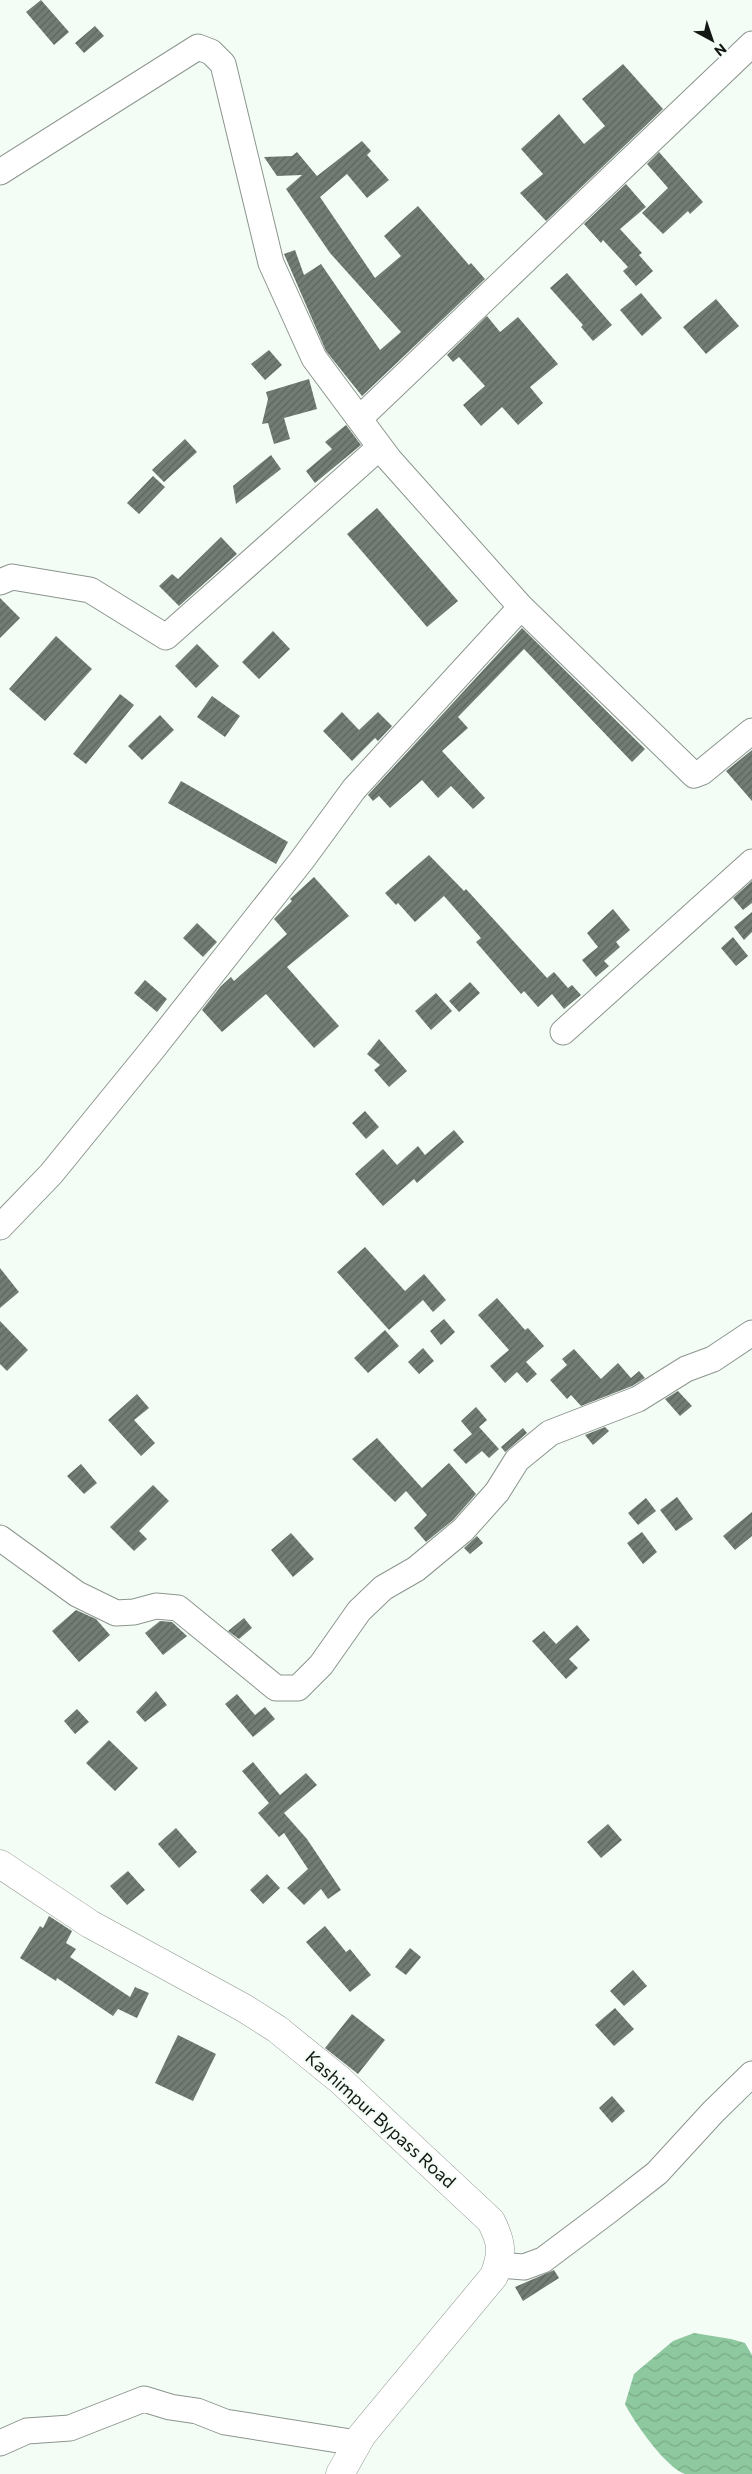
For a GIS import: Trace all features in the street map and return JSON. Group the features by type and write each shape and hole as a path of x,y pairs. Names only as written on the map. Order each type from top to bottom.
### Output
{"main road":[{"name":"Kashimpur Bypass Road","path":"0,1864 90,1924 244,2008 300,2046 491,2220 502,2242 496,2270"},
{"path":"340,2474 360,2439 496,2270"}],"street":[{"path":"360,418 752,44"},
{"path":"0,172 198,47 211,52 223,64 271,264 314,358 380,447 522,607 694,775 702,772 752,731"},
{"path":"0,582 12,577 90,590 166,637 380,447"},
{"path":"0,1228 51,1174 152,1050 302,860 354,789 522,607"},
{"path":"563,1032 752,862"},
{"path":"0,1538 77,1594 116,1613 134,1612 156,1606 178,1608 276,1688 298,1688 321,1664 359,1611 383,1588 416,1569 463,1530 497,1492 516,1460 550,1433 638,1399 686,1369 713,1359 752,1333"},
{"path":"496,2270 524,2266 543,2260 599,2218 657,2173 752,2074"},
{"path":"0,2443 27,2431 70,2428 144,2399 170,2407 197,2411 225,2422 360,2439"}],"water":[{"path":"694,2333 745,2343 752,2355 752,2474 685,2474 669,2463 651,2444 625,2404 634,2374 673,2341"}],"building":[{"path":"41,0 69,32 54,45 26,12"},
{"path":"95,26 104,36 84,53 75,43"},
{"path":"623,64 663,109 546,221 520,193 543,174 521,149 559,114 584,144 605,126 582,99"},
{"path":"362,141 371,151 367,155 389,180 367,198 347,174 320,197 375,278 401,256 384,236 418,206 469,265 471,263 485,279 362,396 326,351 284,254 295,250 304,275 321,264 380,350 401,332 330,253 286,189 302,175 277,176 264,157 292,156 297,152 317,176"},
{"path":"659,152 703,202 690,214 688,211 663,234 642,213 668,188 647,164"},
{"path":"626,184 646,207 620,229 642,253 639,255 653,271 636,286 623,271 628,267 603,240 601,243 584,224"},
{"path":"567,273 612,325 593,341 581,327 583,325 550,288"},
{"path":"641,293 662,318 642,336 620,310"},
{"path":"716,299 739,326 706,354 683,327"},
{"path":"487,316 500,332 518,317 558,364 530,387 543,403 518,425 502,407 481,426 463,405 485,386 459,357 453,362 447,355"},
{"path":"269,350 282,365 265,380 251,364"},
{"path":"309,379 317,409 284,418 290,439 274,444 268,423 262,424 268,399 266,392"},
{"path":"346,425 361,445 315,483 306,471 332,449 325,442"},
{"path":"185,439 197,452 164,482 152,470"},
{"path":"271,455 281,469 236,504 233,486"},
{"path":"153,476 165,487 139,514 127,503"},
{"path":"377,508 458,601 427,627 347,534"},
{"path":"221,537 237,554 179,606 159,586 172,574 178,579"},
{"path":"0,598 20,618 0,638"},
{"path":"522,628 645,749 632,762 524,649 458,717 468,728 442,751 485,798 473,809 451,786 438,798 422,780 390,808 379,796 373,801 368,795"},
{"path":"273,631 290,649 259,679 242,662"},
{"path":"56,636 92,669 45,721 9,689"},
{"path":"197,644 219,666 196,688 175,666"},
{"path":"120,694 134,705 86,764 73,754"},
{"path":"212,696 240,716 225,737 197,717"},
{"path":"342,712 359,730 378,712 392,726 378,741 375,738 352,761 323,731"},
{"path":"160,715 174,730 142,760 128,746"},
{"path":"752,750 752,801 726,771"},
{"path":"181,781 288,842 276,864 168,803"},
{"path":"429,855 464,891 466,889 547,978 554,972 568,988 572,985 581,995 564,1009 552,994 538,1007 524,991 521,994 476,942 481,938 444,896 415,922 398,903 396,905 385,893"},
{"path":"314,877 349,916 287,967 339,1026 314,1048 266,994 222,1032 202,1010 221,986 231,977 234,981 287,934 274,919 292,901 290,899"},
{"path":"752,881 752,903 743,910 733,898"},
{"path":"613,909 630,930 616,942 620,947 604,961 609,966 596,977 582,960 598,947 587,933"},
{"path":"752,912 752,932 744,940 734,927"},
{"path":"197,923 217,942 203,957 183,938"},
{"path":"733,937 748,956 736,966 721,948"},
{"path":"145,980 167,999 157,1012 134,993"},
{"path":"470,982 480,993 459,1012 449,1001"},
{"path":"436,993 452,1011 431,1030 415,1011"},
{"path":"379,1039 407,1071 389,1087 374,1070 380,1065 367,1054"},
{"path":"365,1111 379,1127 366,1139 352,1123"},
{"path":"454,1130 464,1142 417,1183 414,1179 383,1206 355,1174 383,1149 397,1165 418,1146 425,1155"},
{"path":"365,1247 405,1291 424,1274 446,1300 433,1312 423,1300 389,1330 337,1272"},
{"path":"0,1268 19,1292 0,1308"},
{"path":"497,1298 525,1330 528,1328 544,1346 526,1362 537,1374 527,1383 517,1372 505,1383 490,1366 509,1350 478,1315"},
{"path":"444,1319 455,1332 441,1345 430,1331"},
{"path":"0,1321 28,1350 7,1371 0,1364"},
{"path":"385,1330 399,1346 368,1373 354,1358"},
{"path":"423,1348 434,1361 419,1374 408,1362"},
{"path":"574,1349 601,1379 618,1363 631,1378 639,1371 645,1378 632,1386 581,1406 571,1395 567,1399 550,1380 567,1365 562,1359"},
{"path":"678,1391 692,1406 680,1416 665,1399"},
{"path":"137,1394 149,1408 134,1420 155,1443 141,1456 108,1420"},
{"path":"476,1407 487,1420 479,1427 499,1449 489,1458 482,1451 466,1464 453,1450 472,1434 461,1421"},
{"path":"605,1427 609,1431 593,1445 585,1435"},
{"path":"523,1428 527,1433 505,1452 501,1447"},
{"path":"377,1438 422,1488 449,1463 476,1494 453,1520 426,1542 414,1528 427,1515 406,1491 395,1502 352,1459"},
{"path":"81,1464 97,1483 84,1494 67,1476"},
{"path":"153,1485 169,1501 139,1531 147,1539 134,1551 110,1527"},
{"path":"677,1497 693,1519 676,1531 660,1510"},
{"path":"646,1498 656,1511 638,1525 628,1513"},
{"path":"752,1512 752,1536 735,1550 723,1536"},
{"path":"642,1532 657,1552 643,1564 627,1543"},
{"path":"291,1533 314,1559 293,1577 271,1550"},
{"path":"477,1536 483,1543 470,1554 464,1548"},
{"path":"76,1610 96,1619 110,1635 79,1662 52,1631"},
{"path":"244,1618 252,1628 239,1639 228,1631"},
{"path":"160,1621 172,1622 187,1636 163,1655 145,1633"},
{"path":"577,1625 590,1640 569,1659 578,1668 566,1679 532,1641 544,1631 556,1644"},
{"path":"156,1691 167,1705 145,1722 136,1712"},
{"path":"237,1694 255,1715 265,1707 275,1719 253,1737 225,1704"},
{"path":"77,1709 89,1722 75,1734 64,1721"},
{"path":"109,1740 138,1768 115,1791 86,1763"},
{"path":"253,1762 280,1795 306,1773 317,1785 284,1813 307,1839 341,1890 328,1899 321,1889 304,1905 287,1888 308,1869 284,1833 279,1837 258,1813 269,1803 242,1771"},
{"path":"608,1824 622,1840 601,1858 587,1842"},
{"path":"176,1828 197,1852 179,1868 158,1844"},
{"path":"128,1871 145,1890 127,1905 110,1886"},
{"path":"267,1874 280,1888 263,1904 250,1890"},
{"path":"49,1916 72,1931 66,1943 76,1949 70,1957 130,1997 135,1987 149,1993 137,2018 118,2009 113,2016 57,1978 56,1981 20,1958 40,1926 43,1928"},
{"path":"325,1926 346,1952 350,1949 371,1975 350,1992 306,1942"},
{"path":"410,1948 421,1957 406,1975 395,1967"},
{"path":"633,1970 647,1986 624,2006 610,1991"},
{"path":"615,2008 634,2029 614,2046 595,2025"},
{"path":"352,2014 385,2040 358,2074 325,2048"},
{"path":"178,2035 216,2054 193,2101 155,2083"},
{"path":"612,2096 625,2111 612,2123 599,2108"},
{"path":"554,2270 559,2278 523,2301 515,2287"}]}
